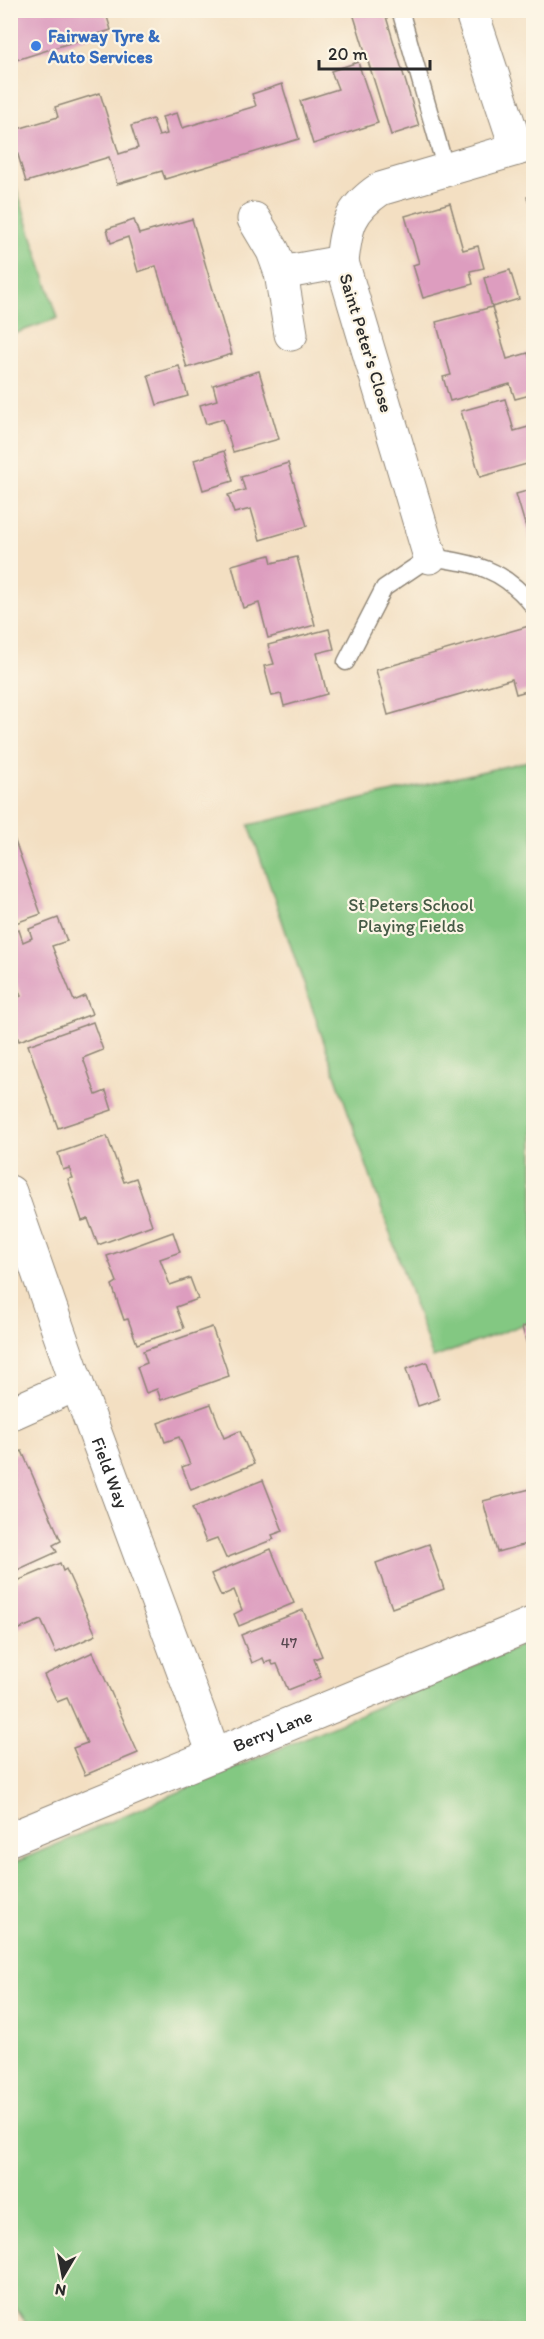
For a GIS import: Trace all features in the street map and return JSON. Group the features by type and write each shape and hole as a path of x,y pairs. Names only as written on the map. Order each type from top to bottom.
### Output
{"street":[{"path":"471,10 525,146"},
{"name":"Saint Peter's Close","path":"430,557 342,262 345,235 351,218 363,200 380,189 525,146"},
{"path":"254,219 273,251 281,273 291,334"},
{"path":"281,273 342,262"},
{"name":"Field Way","path":"10,1192 77,1384 214,1754"},
{"path":"10,1414 77,1384"},
{"name":"Berry Lane","path":"10,1839 534,1623"}],"lane":[{"path":"400,10 446,170"},
{"path":"346,662 384,588 430,557 474,564 506,578 534,607"}],"green space":[{"path":"10,168 58,318 11,335 10,335"},
{"name":"St Peters School Playing Fields","path":"533,760 533,1321 433,1358 249,825"},
{"path":"533,1640 533,2328 29,2328 11,2300 11,1864"}],"building":[{"name":"Fairway Tyre & Auto Services","path":"10,10 105,10 111,30 10,62"},
{"path":"352,10 384,10 419,126 391,135"},
{"path":"358,62 378,123 313,144 300,101 338,89 331,71"},
{"path":"282,84 299,139 165,179 162,171 117,184 109,157 26,182 11,131 58,117 55,107 100,93 119,154 138,148 131,126 153,119 159,136 167,134 162,117 177,113 182,128 256,106 252,94"},
{"path":"534,195 534,218 533,218 527,197"},
{"path":"450,203 463,250 478,246 484,268 470,271 473,284 423,298 413,265 419,263 405,216"},
{"path":"192,219 232,354 187,368 156,266 138,272 128,237 111,243 107,229 134,220 139,234"},
{"path":"510,270 519,299 492,307 484,278"},
{"path":"492,307 507,359 528,353 534,373 534,394 515,399 510,384 450,401 443,377 451,375 436,322"},
{"path":"179,366 188,396 157,405 148,375"},
{"path":"259,371 279,439 233,452 223,419 206,424 200,405 217,400 213,385"},
{"path":"505,399 514,431 532,426 534,462 480,477 461,411"},
{"path":"224,451 233,481 203,490 194,460"},
{"path":"288,463 307,526 260,540 251,509 234,513 228,495 245,490 241,477"},
{"path":"534,489 534,551 533,551 516,494"},
{"path":"270,555 272,563 297,557 315,625 268,638 259,603 243,608 232,565"},
{"path":"529,626 534,643 534,673 529,674 534,689 516,694 512,679 388,715 376,670"},
{"path":"329,629 334,649 317,653 327,694 284,706 281,694 272,696 264,666 274,664 268,645"},
{"path":"10,827 41,914 10,925"},
{"path":"58,918 67,941 52,946 74,1001 85,996 92,1014 19,1041 10,1018 10,1001 21,996 12,974 10,975 10,933 19,930 23,942 32,938 29,929"},
{"path":"93,1022 103,1050 83,1058 96,1095 106,1091 112,1110 58,1128 28,1045"},
{"path":"107,1136 124,1182 136,1178 152,1225 98,1245 88,1219 82,1221 68,1179 73,1178 69,1168 63,1170 58,1153"},
{"path":"173,1232 180,1252 160,1259 170,1285 190,1278 198,1299 176,1307 184,1328 137,1344 128,1319 124,1320 112,1285 117,1282 107,1256"},
{"path":"534,1324 534,1358 531,1359 522,1327"},
{"path":"212,1327 229,1376 161,1400 157,1389 146,1393 137,1367 147,1363 143,1351"},
{"path":"427,1362 439,1399 418,1406 406,1369"},
{"path":"211,1404 224,1438 240,1431 254,1464 191,1490 182,1467 190,1464 179,1437 165,1442 158,1423"},
{"path":"22,1451 61,1541 53,1545 57,1552 15,1571 10,1560 10,1546 14,1545 10,1538 10,1456"},
{"path":"263,1480 283,1531 272,1535 274,1539 226,1558 217,1538 206,1542 192,1508"},
{"path":"534,1488 534,1542 497,1552 483,1501"},
{"path":"429,1544 444,1589 392,1608 376,1563"},
{"path":"271,1549 294,1603 239,1626 234,1614 242,1610 234,1590 221,1596 211,1574"},
{"path":"60,1563 63,1571 66,1569 96,1635 56,1653 41,1620 10,1633 10,1584"},
{"path":"303,1610 322,1656 314,1659 321,1677 288,1690 277,1664 273,1665 271,1661 265,1663 263,1658 252,1663 241,1635"},
{"path":"93,1652 138,1753 85,1775 73,1748 87,1743 67,1698 57,1702 44,1675"}],"place":[{"name":"Fairway Tyre & Auto Services","path":"36,46"}]}
